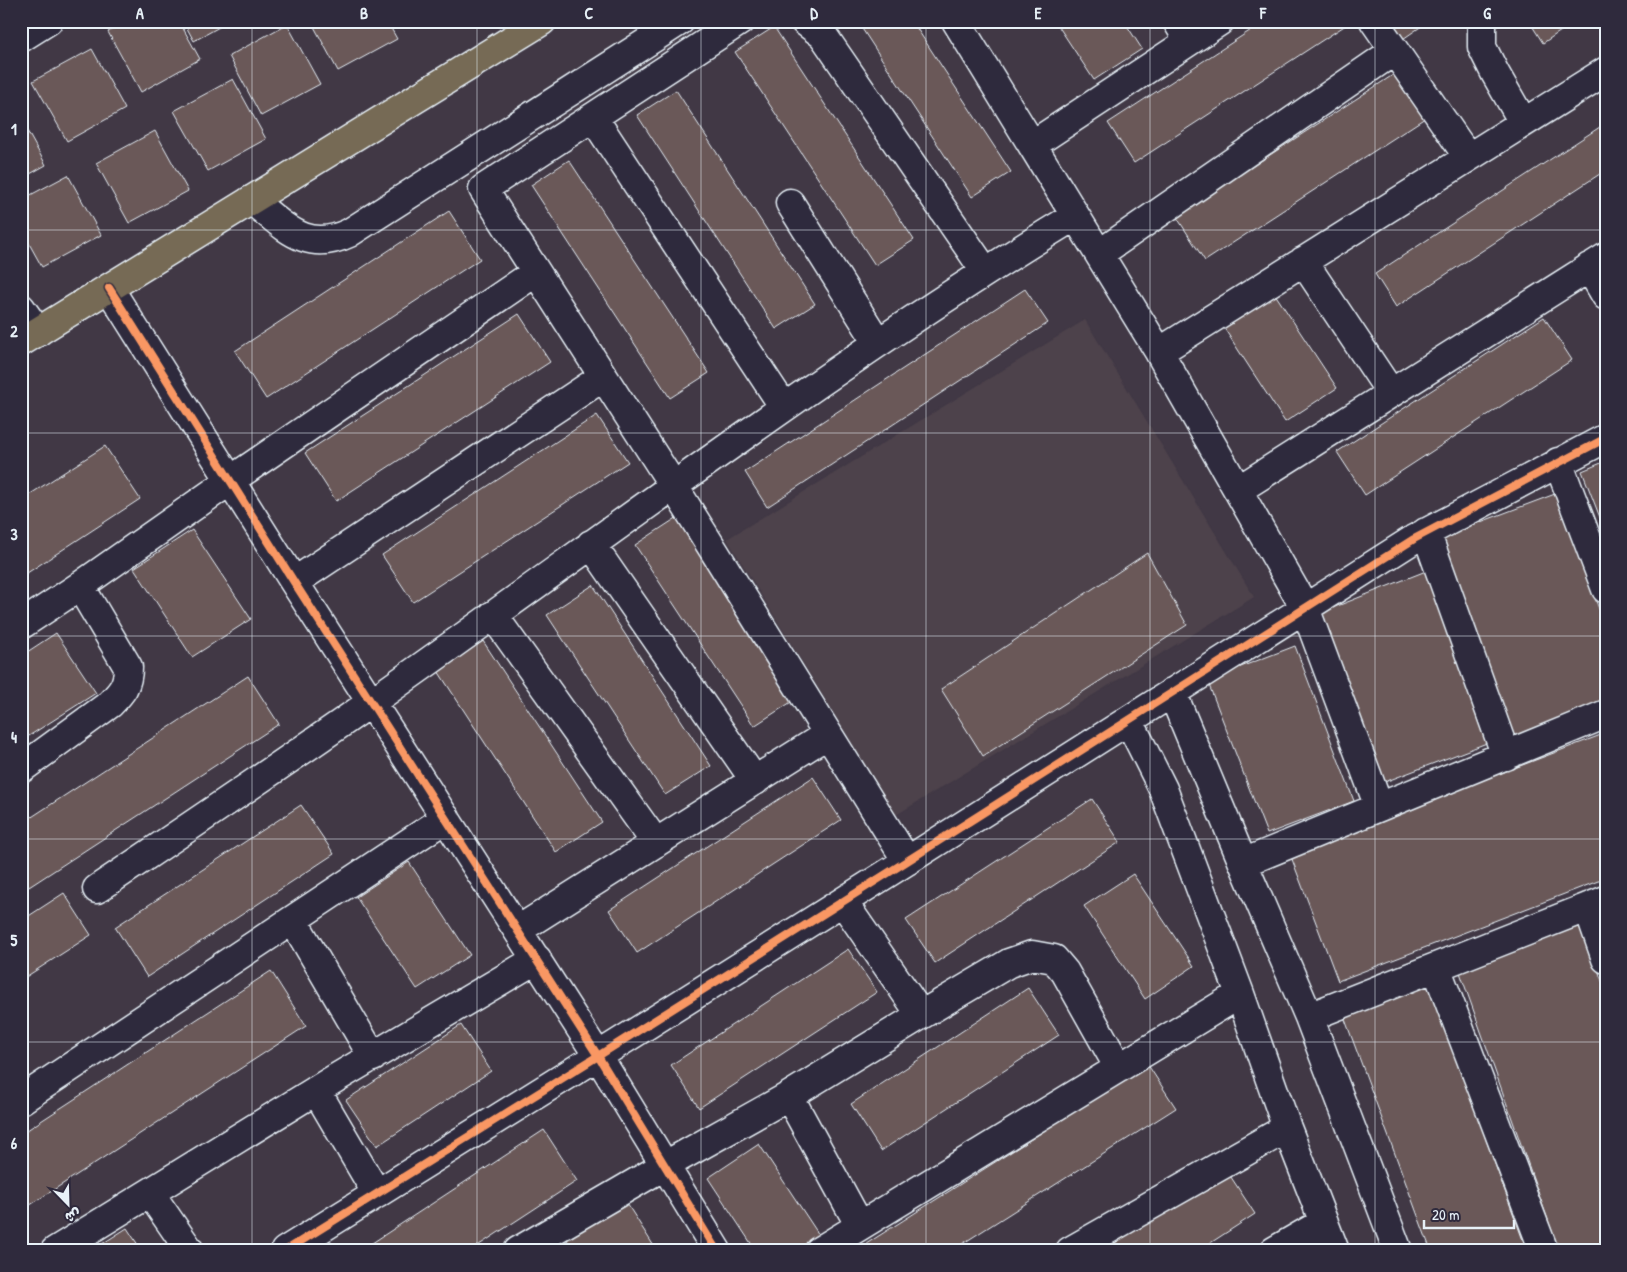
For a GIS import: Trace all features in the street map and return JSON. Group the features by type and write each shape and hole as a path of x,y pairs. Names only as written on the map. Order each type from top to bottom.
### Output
{"main road":[{"path":"29,337 542,21"}],"street":[{"path":"21,38 48,21"},
{"path":"252,200 298,236 311,240 337,239 680,21"},
{"path":"740,21 483,189 673,486 907,862"},
{"path":"804,21 823,35 985,271"},
{"path":"956,21 1159,352 1305,608 1379,807"},
{"path":"1032,145 1183,31 1220,21"},
{"path":"1374,21 1468,157"},
{"path":"1482,21 1482,47 1494,73 1524,122"},
{"path":"1099,254 1394,51"},
{"path":"1159,352 1606,71"},
{"path":"593,117 784,407"},
{"path":"790,203 878,343"},
{"path":"97,890 372,702 784,407 985,271 1075,216"},
{"path":"1303,261 1391,392"},
{"path":"1238,490 1598,262 1606,296"},
{"path":"21,625 536,272"},
{"path":"109,288 294,582 598,1056 717,1251"},
{"path":"21,308 29,337"},
{"path":"294,582 603,377"},
{"path":"285,1251 844,902 1426,532 1606,438"},
{"path":"1558,462 1606,589"},
{"path":"1426,532 1506,756"},
{"path":"592,544 754,781"},
{"path":"21,769 110,704 122,692 128,677 128,667 80,586"},
{"path":"493,615 656,843"},
{"path":"1172,692 1309,1016 1398,1251"},
{"path":"1243,863 1606,714"},
{"path":"1129,721 1163,789 1240,994 1287,1128 1335,1251"},
{"path":"518,930 828,734"},
{"path":"21,1100 446,818"},
{"path":"844,902 921,1015"},
{"path":"1309,1016 1597,903 1606,959"},
{"path":"293,920 373,1057"},
{"path":"518,1251 789,1096 1009,963 1032,956 1054,959 1065,972 1119,1068"},
{"path":"56,1251 316,1090 537,960"},
{"path":"1436,966 1544,1251"},
{"path":"819,1251 1240,994"},
{"path":"316,1090 377,1194"},
{"path":"789,1096 860,1226"},
{"path":"1070,1251 1287,1128"},
{"path":"150,1193 190,1251"},
{"path":"1274,1251 1324,1222"}],"shaded area":[{"path":"1085,320 1254,597 896,815 727,539"}],"building":[{"path":"127,21 179,21 200,59 141,92 108,32"},
{"path":"183,21 230,21 194,41"},
{"path":"311,21 387,21 397,39 338,71"},
{"path":"857,21 912,21 1011,172 972,197"},
{"path":"1055,21 1124,21 1142,49 1094,80"},
{"path":"1265,21 1352,21 1134,163 1108,123"},
{"path":"1387,21 1429,21 1400,41"},
{"path":"1529,21 1576,21 1543,43"},
{"path":"287,24 320,84 261,116 229,56"},
{"path":"774,27 914,240 875,265 735,52"},
{"path":"92,49 125,109 67,141 33,81"},
{"path":"1396,73 1425,118 1205,261 1176,216"},
{"path":"233,79 266,139 208,171 174,111"},
{"path":"676,90 815,304 776,329 637,115"},
{"path":"21,120 46,165 21,179"},
{"path":"1606,123 1606,170 1396,307 1375,274"},
{"path":"155,131 188,191 129,223 96,163"},
{"path":"569,160 709,373 670,398 531,185"},
{"path":"68,175 101,235 42,267 21,229 21,200"},
{"path":"449,211 480,259 266,399 235,351"},
{"path":"1025,289 1048,323 767,507 745,472"},
{"path":"1275,294 1337,388 1285,422 1224,328"},
{"path":"519,314 550,362 336,501 305,453"},
{"path":"1544,317 1572,360 1365,495 1337,452"},
{"path":"597,415 628,462 413,602 382,555"},
{"path":"105,446 140,499 21,577 21,500"},
{"path":"1606,461 1606,533 1582,471"},
{"path":"1555,494 1606,627 1606,701 1514,736 1438,538"},
{"path":"681,515 799,697 754,726 635,545"},
{"path":"192,530 251,619 192,657 134,568"},
{"path":"1147,553 1187,625 983,756 941,689"},
{"path":"1426,571 1492,741 1382,783 1317,614"},
{"path":"593,585 711,766 665,795 547,615"},
{"path":"56,633 96,693 21,741 21,656"},
{"path":"483,641 602,822 556,852 438,671"},
{"path":"1295,646 1354,801 1267,834 1207,680"},
{"path":"248,676 279,724 29,887 21,876 21,824"},
{"path":"1606,733 1606,878 1338,981 1290,854"},
{"path":"813,777 841,820 637,953 609,910"},
{"path":"1092,799 1120,842 935,963 906,920"},
{"path":"301,805 334,854 147,977 115,927"},
{"path":"409,862 470,955 417,989 356,897"},
{"path":"1133,874 1194,966 1145,999 1084,906"},
{"path":"64,893 91,935 21,980 21,921"},
{"path":"1580,920 1606,992 1606,1251 1559,1251 1457,964"},
{"path":"848,949 877,992 699,1108 671,1065"},
{"path":"271,971 306,1026 21,1211 21,1134"},
{"path":"1428,982 1527,1251 1431,1251 1343,1014"},
{"path":"1028,988 1059,1035 881,1151 851,1104"},
{"path":"461,1025 491,1071 377,1146 346,1100"},
{"path":"1148,1065 1176,1108 951,1251 855,1251"},
{"path":"544,1130 577,1181 470,1251 360,1251"},
{"path":"759,1144 819,1235 795,1251 756,1251 708,1178"},
{"path":"1227,1171 1255,1214 1198,1251 1102,1251"},
{"path":"624,1199 657,1251 574,1251 565,1237"},
{"path":"127,1228 142,1251 91,1251"}],"cycle path":[{"path":"109,288 294,582 598,1056 717,1251"},
{"path":"285,1251 598,1056 1414,539 1606,438"}]}
